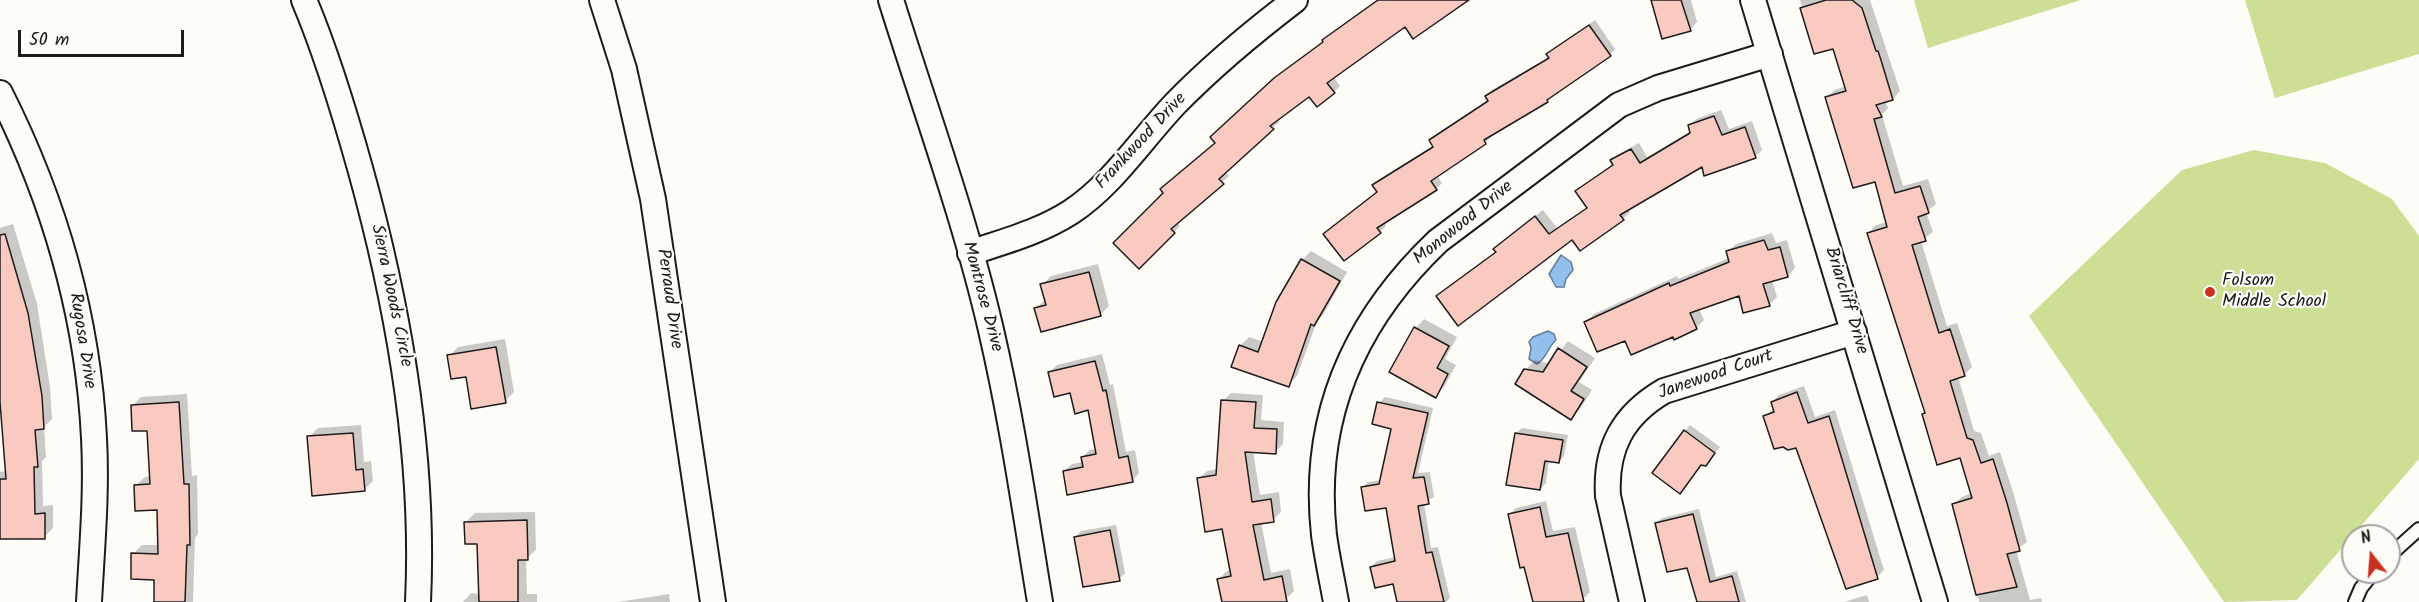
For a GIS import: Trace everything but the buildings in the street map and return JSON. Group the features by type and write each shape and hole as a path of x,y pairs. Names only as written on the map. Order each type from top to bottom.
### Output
{"street":[{"name":"Sierra Woods Circle","path":"304,0 342,102 371,206 392,294 411,424 418,520 418,602"},
{"name":"Perraud Drive","path":"602,0 626,80 653,199 713,602"},
{"name":"Montrose Drive","path":"891,0 970,252 991,329 1009,414 1041,602"},
{"name":"Frankwood Drive","path":"970,252 1040,230 1073,210 1105,182 1175,104 1216,64 1295,0"},
{"name":"Briarcliff Drive","path":"1753,0 1935,602"},
{"name":"Monowood Drive","path":"1336,602 1324,535 1322,500 1323,465 1331,414 1354,349 1390,291 1438,240 1601,116 1619,105 1658,88 1770,54"},
{"name":"Rugosa Drive","path":"0,93 40,181 59,236 76,303 89,379 94,437 95,496 89,602"},
{"name":"Janewood Court","path":"1632,602 1608,496 1607,480 1613,449 1628,421 1644,404 1664,391 1854,332"}],"lane":[{"path":"2401,545 2419,529"},
{"path":"2355,602 2364,584"}],"green space":[{"path":"1914,0 2081,0 1928,48"},
{"path":"2245,0 2419,0 2419,54 2275,98"},
{"path":"2254,150 2325,163 2392,199 2419,236 2419,459 2363,524 2341,524 2341,549 2297,600 2224,602 2029,316 2182,170"}],"water":[{"path":"1561,255 1571,262 1573,270 1566,279 1564,287 1556,287 1549,274"},
{"path":"1548,331 1554,334 1556,340 1537,364 1529,359 1531,348 1529,342 1533,337"}],"place":[{"name":"Folsom Middle School","path":"2210,292"}]}
